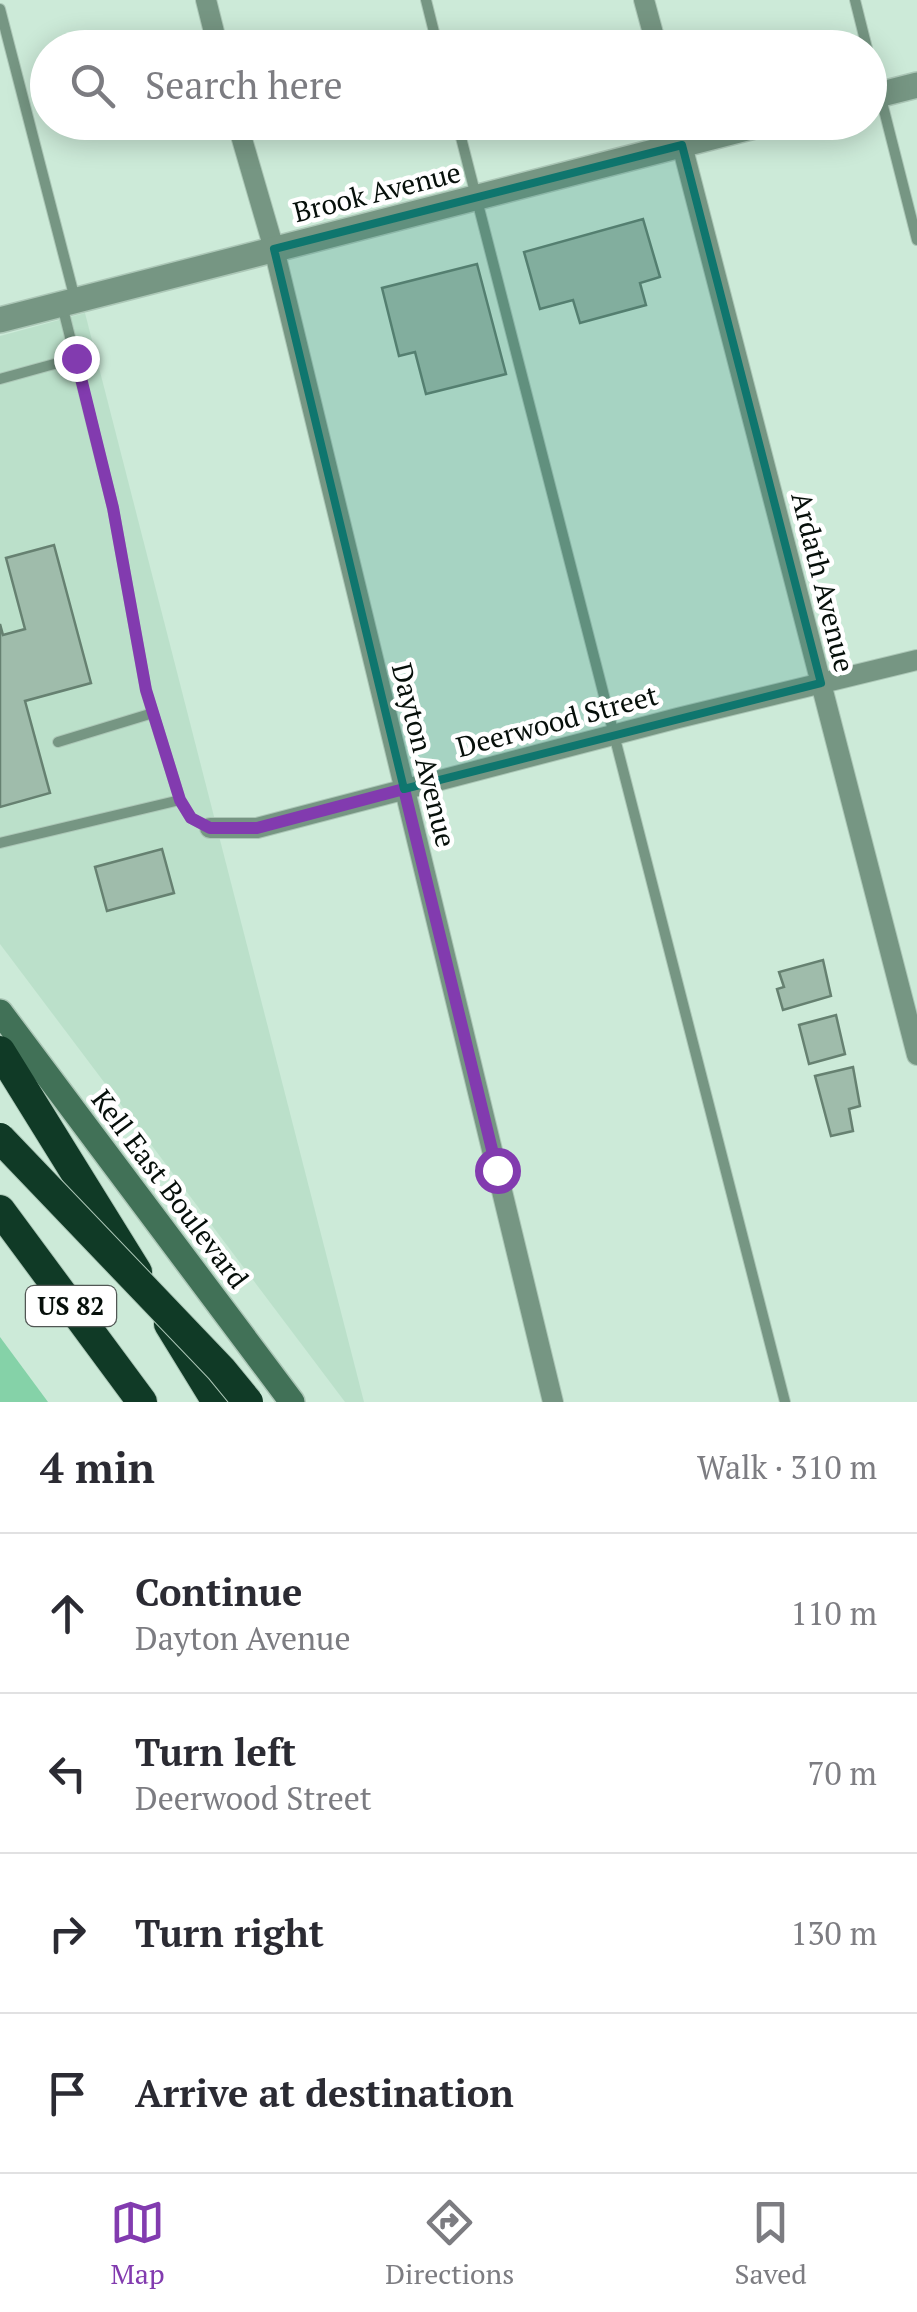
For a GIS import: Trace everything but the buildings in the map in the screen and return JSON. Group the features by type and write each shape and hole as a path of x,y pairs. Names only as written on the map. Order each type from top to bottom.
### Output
{"highway":[{"path":"0,1051 218,1402"},
{"path":"0,1138 248,1402"},
{"name":"US 82","path":"0,1210 142,1402"}],"main road":[{"name":"Kell East Boulevard","path":"0,1012 292,1402"}],"street":[{"path":"206,0 214,30"},
{"path":"644,0 652,30"},
{"path":"887,93 917,85"},
{"name":"Dayton Avenue","path":"242,140 274,250 552,1402"},
{"name":"Brook Avenue","path":"0,320 476,198 660,140"},
{"name":"Ardath Avenue","path":"681,140 917,1056"},
{"name":"Deerwood Street","path":"210,828 257,828 917,660"}],"lane":[{"path":"426,0 434,30"},
{"path":"855,0 863,30"},
{"path":"0,9 30,136"},
{"path":"31,140 69,302 76,358 113,508 146,690 180,800 191,818 210,828"},
{"path":"462,140 785,1402"},
{"path":"887,140 917,240"},
{"path":"0,379 76,358"},
{"path":"58,742 153,713"},
{"path":"0,843 180,800"}],"highlighted area":[{"path":"682,145 821,683 404,789 274,249"}],"shaded area":[{"path":"85,313 364,1402 345,1402 0,944 0,336"}],"green space":[{"path":"0,1337 48,1402 0,1402"}],"route":[{"path":"76,358 113,508 146,690 180,800 191,818 210,828 257,828 404,789 497,1170"}]}
